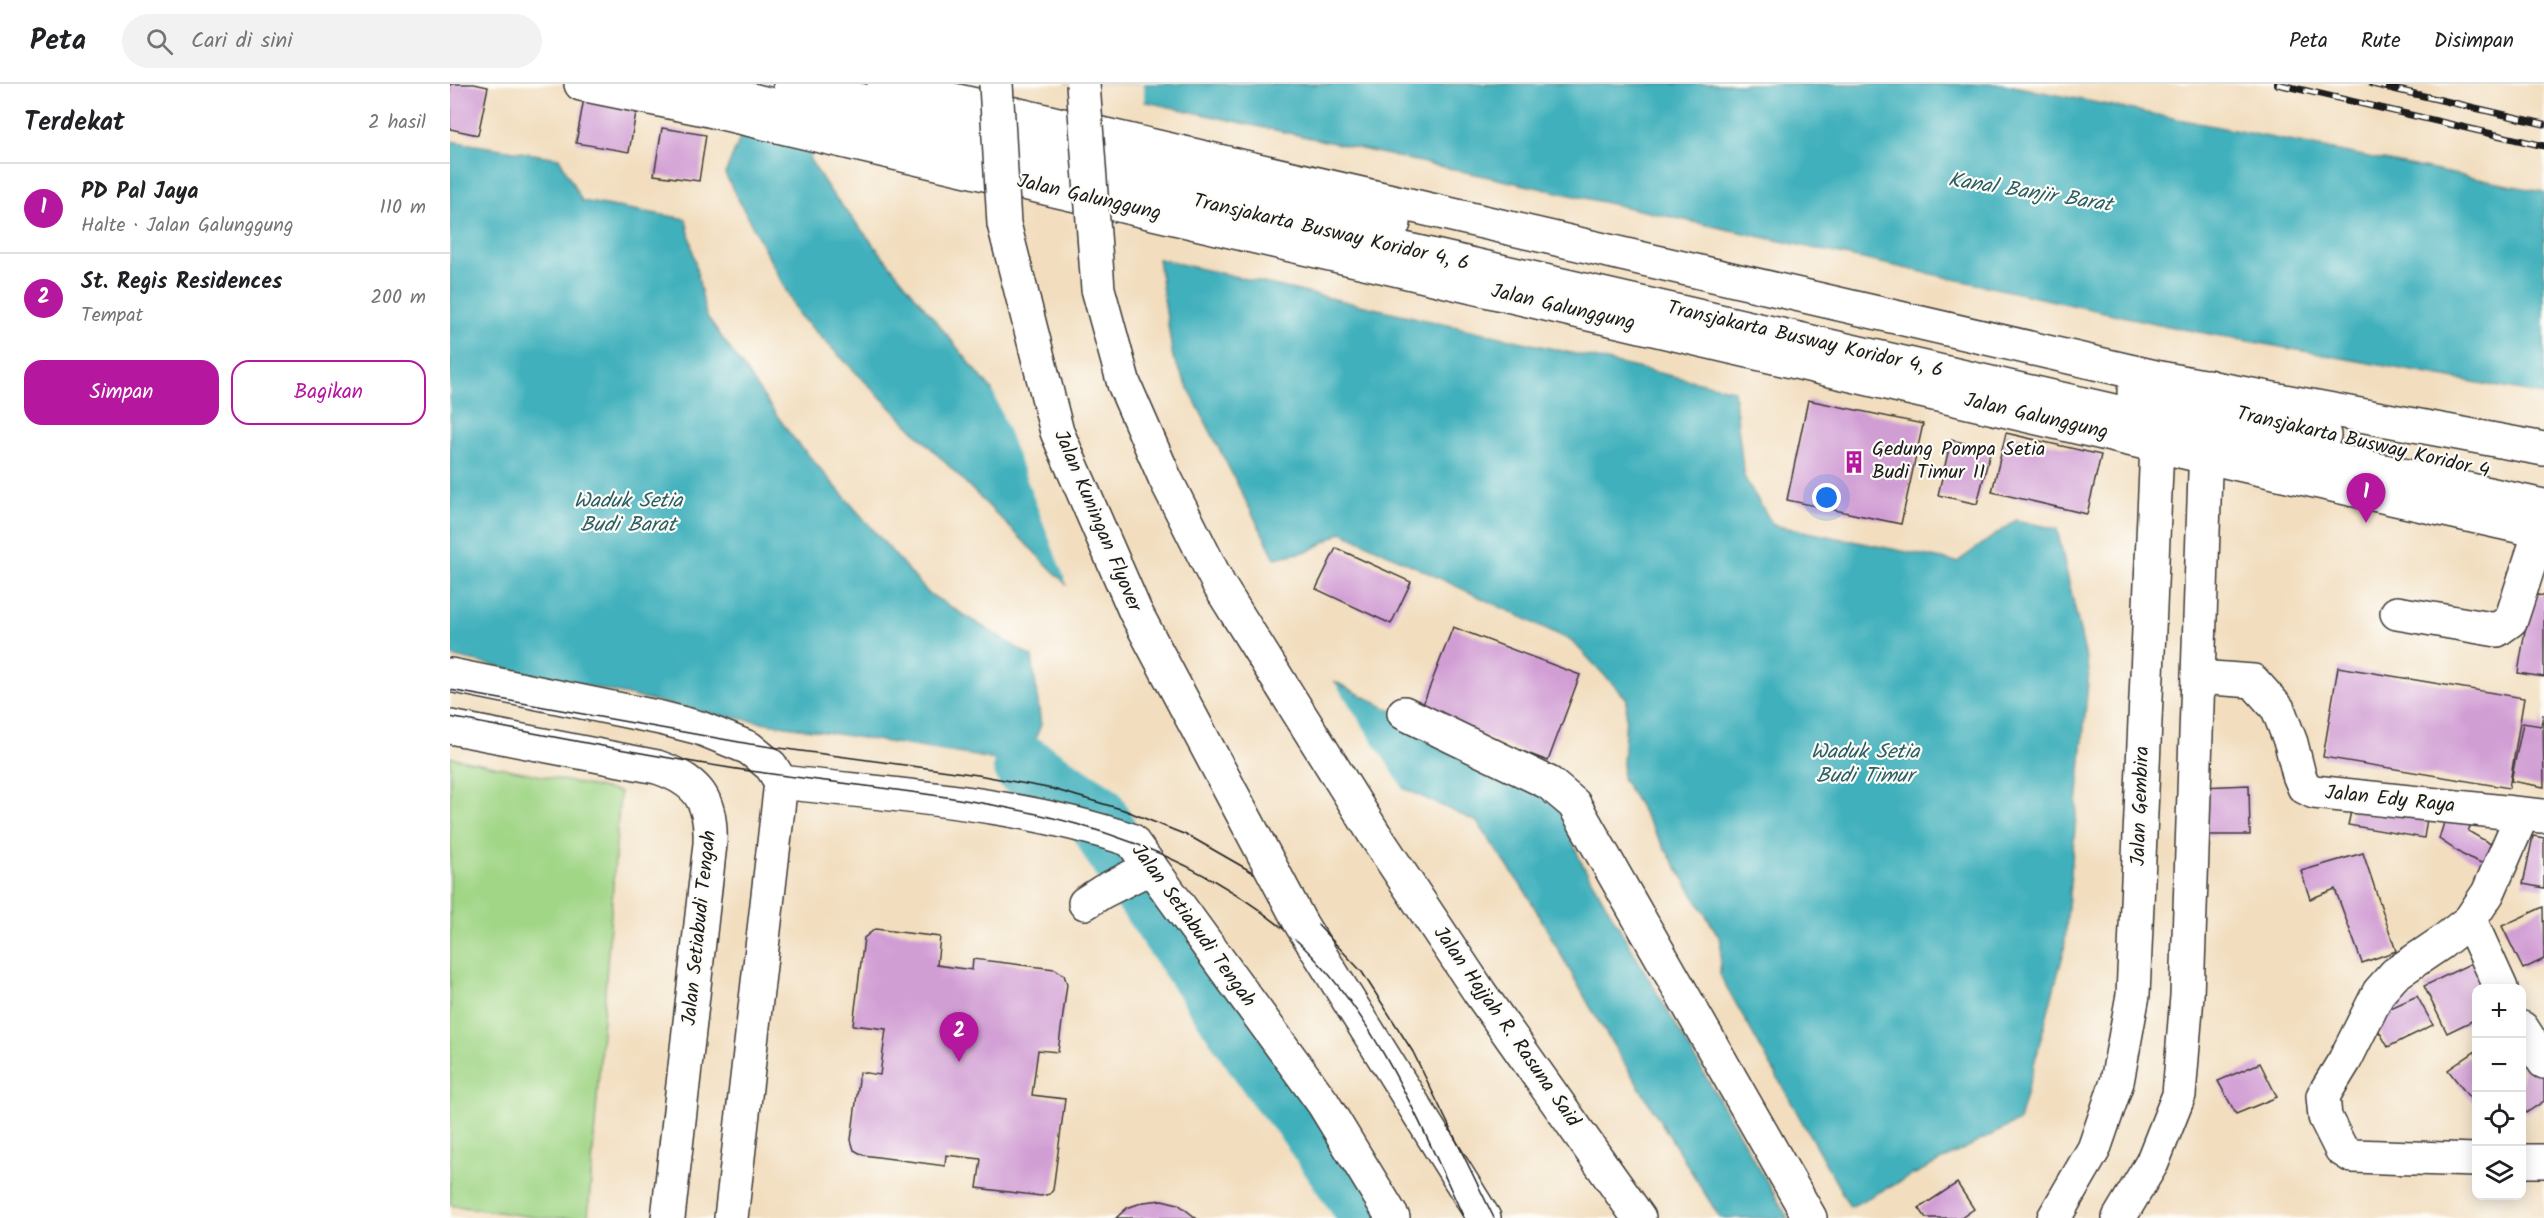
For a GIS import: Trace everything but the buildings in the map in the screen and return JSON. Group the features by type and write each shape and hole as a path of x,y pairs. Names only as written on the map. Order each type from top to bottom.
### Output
{"main road":[{"name":"Jalan Galunggung","path":"582,84 898,114 2182,414 2543,523"},
{"path":"790,84 898,114"},
{"name":"Jalan Kuningan Flyover","path":"996,84 1004,224 1057,432 1135,611 1301,924 1484,1218"},
{"name":"Jalan Hajjah R. Rasuna Said","path":"1083,84 1098,288 1124,384 1165,478 1219,585 1375,835 1480,993 1639,1218"},
{"name":"Jalan Galunggung","path":"898,114 2182,414 2544,449"},
{"path":"2119,1218 2152,1163 2179,1095 2187,996 2198,676 2182,414"},
{"name":"Transjakarta Busway Koridor 4","path":"2182,414 2434,460 2544,483"},
{"name":"Jalan Gembira","path":"2054,1218 2094,1149 2117,1083 2133,995 2182,414"},
{"path":"2397,612 2497,630 2511,620 2543,523"},
{"path":"450,675 661,717 700,728 749,748 771,766 781,782 737,1212"},
{"name":"Jalan Edy Raya","path":"2198,676 2253,681 2278,708 2304,787 2314,792 2533,815"},
{"path":"1404,713 1549,783 1574,804 1810,1218"},
{"name":"Jalan Setiabudi Tengah","path":"450,727 657,767 670,771 691,784 708,806 710,844 668,1218"},
{"name":"Jalan Setiabudi Tengah","path":"781,782 940,799 1033,814 1131,840 1136,874 1323,1103 1393,1218"},
{"path":"2472,1160 2352,1156 2341,1149 2325,1117 2323,1096 2345,1060 2379,992 2395,974 2470,920 2533,815"},
{"path":"1085,903 1136,874"},
{"path":"2470,920 2499,984"},
{"path":"2526,1034 2544,1062"},
{"path":"2526,1161 2544,1161"}],"green space":[{"path":"450,757 620,792 588,1218 539,1218 450,1205"}],"water":[{"path":"813,84 810,160 830,191 991,389 1095,498 1266,646 1553,794 1581,862 1788,1218 1720,1218 1596,1017 1527,894 1477,822 1264,724 1066,584 799,315 725,174 746,124"},
{"name":"Kanal Banjir Barat","path":"1065,84 2003,84 2544,192 2544,395 2177,328"},
{"name":"Waduk Setia Budi Barat","path":"450,141 559,158 582,201 686,219 706,315 790,434 928,593 1032,657 1041,725 1024,766 976,756 723,716 450,656"},
{"name":"Waduk Setia Budi Timur","path":"1158,259 1734,390 1744,477 1773,525 1957,562 2016,520 2057,529 2089,671 2064,951 2019,1121 1850,1207 1720,975 1721,940 1622,778 1627,699 1572,641 1342,532 1309,551 1275,558 1173,358"}],"pier":[{"path":"1062,84 1144,84 1144,106 1065,87"},
{"path":"990,383 1097,496 1268,643 1330,675 1402,787 1401,790 1263,726 1069,590"}],"waterway":[{"path":"1024,766 1095,812 1112,844 1277,1086 1304,1118 1372,1218"}],"tram line":[{"path":"450,690 750,744 978,775 1053,789 1124,810 1191,837 1259,876 1314,921 1362,972 1413,1052 1494,1218"},
{"path":"450,717 712,765 966,800 1037,814 1105,833 1172,859 1235,893 1294,938 1348,998 1371,1033 1412,1106 1464,1218"}],"railway":[{"path":"2277,84 2544,146"},
{"path":"2372,84 2544,124"}],"place":[{"name":"Gedung Pompa Setia Budi Timur II","path":"1854,462"},
{"name":"PD Pal Jaya","path":"2366,523"},
{"name":"St. Regis Residences","path":"959,1062"}]}
